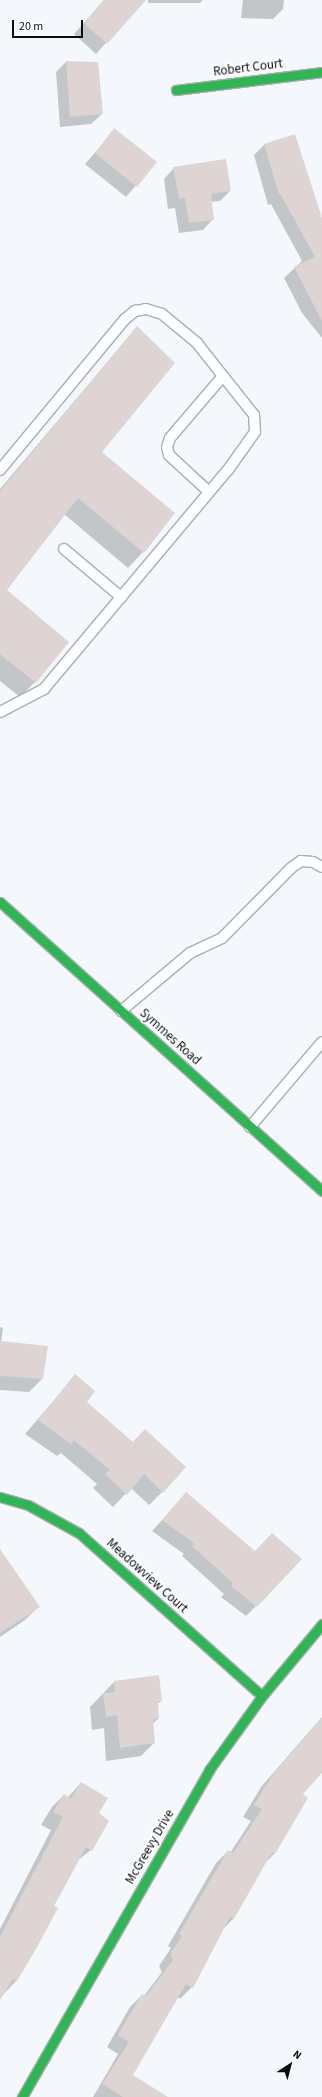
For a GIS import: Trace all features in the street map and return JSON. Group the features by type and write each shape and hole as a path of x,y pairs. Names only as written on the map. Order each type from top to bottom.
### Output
{"street":[{"name":"Robert Court","path":"176,90 322,72"},
{"name":"Symmes Road","path":"0,902 322,1191"},
{"name":"Meadowview Court","path":"0,1497 28,1505 79,1533 262,1696"},
{"name":"McGreevy Drive","path":"22,2097 209,1770 262,1696 322,1624"}],"lane":[{"path":"0,470 125,319 134,312 146,309 162,314 197,343 254,414 256,425 255,432 209,492 44,689 0,712"},
{"path":"209,492 169,456 167,447 170,438 223,376"},
{"path":"64,549 121,597"},
{"path":"121,1011 190,953 222,938 291,868 301,862 313,862 322,867"},
{"path":"250,1126 322,1042"}],"building":[{"path":"104,0 146,0 107,44 84,23"},
{"path":"66,61 98,62 103,114 70,117"},
{"path":"114,128 157,162 137,187 95,153"},
{"path":"295,134 322,218 322,321 294,267 315,257 281,195 279,195 264,144"},
{"path":"226,159 231,191 211,194 214,220 189,223 185,198 179,199 173,167"},
{"path":"137,326 175,363 102,452 175,513 144,553 78,498 7,590 69,642 36,683 0,654 0,491"},
{"path":"0,1341 48,1346 43,1379 0,1376"},
{"path":"75,1374 95,1391 87,1402 133,1442 145,1429 186,1467 163,1493 144,1474 127,1495 105,1474 110,1470 74,1440 71,1444 38,1420"},
{"path":"186,1492 255,1551 272,1533 302,1559 257,1607 231,1586 233,1583 192,1546 194,1543 162,1520"},
{"path":"0,1549 40,1607 0,1633"},
{"path":"159,1675 162,1701 158,1701 159,1719 153,1719 155,1743 120,1748 117,1715 106,1717 103,1693 115,1692 114,1681"},
{"path":"322,1718 322,1773 303,1794 308,1798 275,1854 272,1852 234,1919 230,1917 193,1988 186,1984 133,2075 168,2097 123,2097 102,2084 129,2042 118,2035 142,1994 146,1996 173,1960 170,1954 182,1936 179,1934 228,1850 233,1853 262,1809 254,1805 273,1774"},
{"path":"81,1782 108,1798 99,1813 109,1821 92,1851 86,1847 54,1906 58,1908 36,1949 17,1981 13,1979 0,2000 0,1937 63,1817 53,1812 64,1794 71,1799"}],"traffic: fast":[{"path":"176,90 322,72"},
{"path":"0,902 322,1191"},
{"path":"0,1497 28,1505 79,1533 262,1696"},
{"path":"22,2097 209,1770 262,1696 322,1624"}]}
